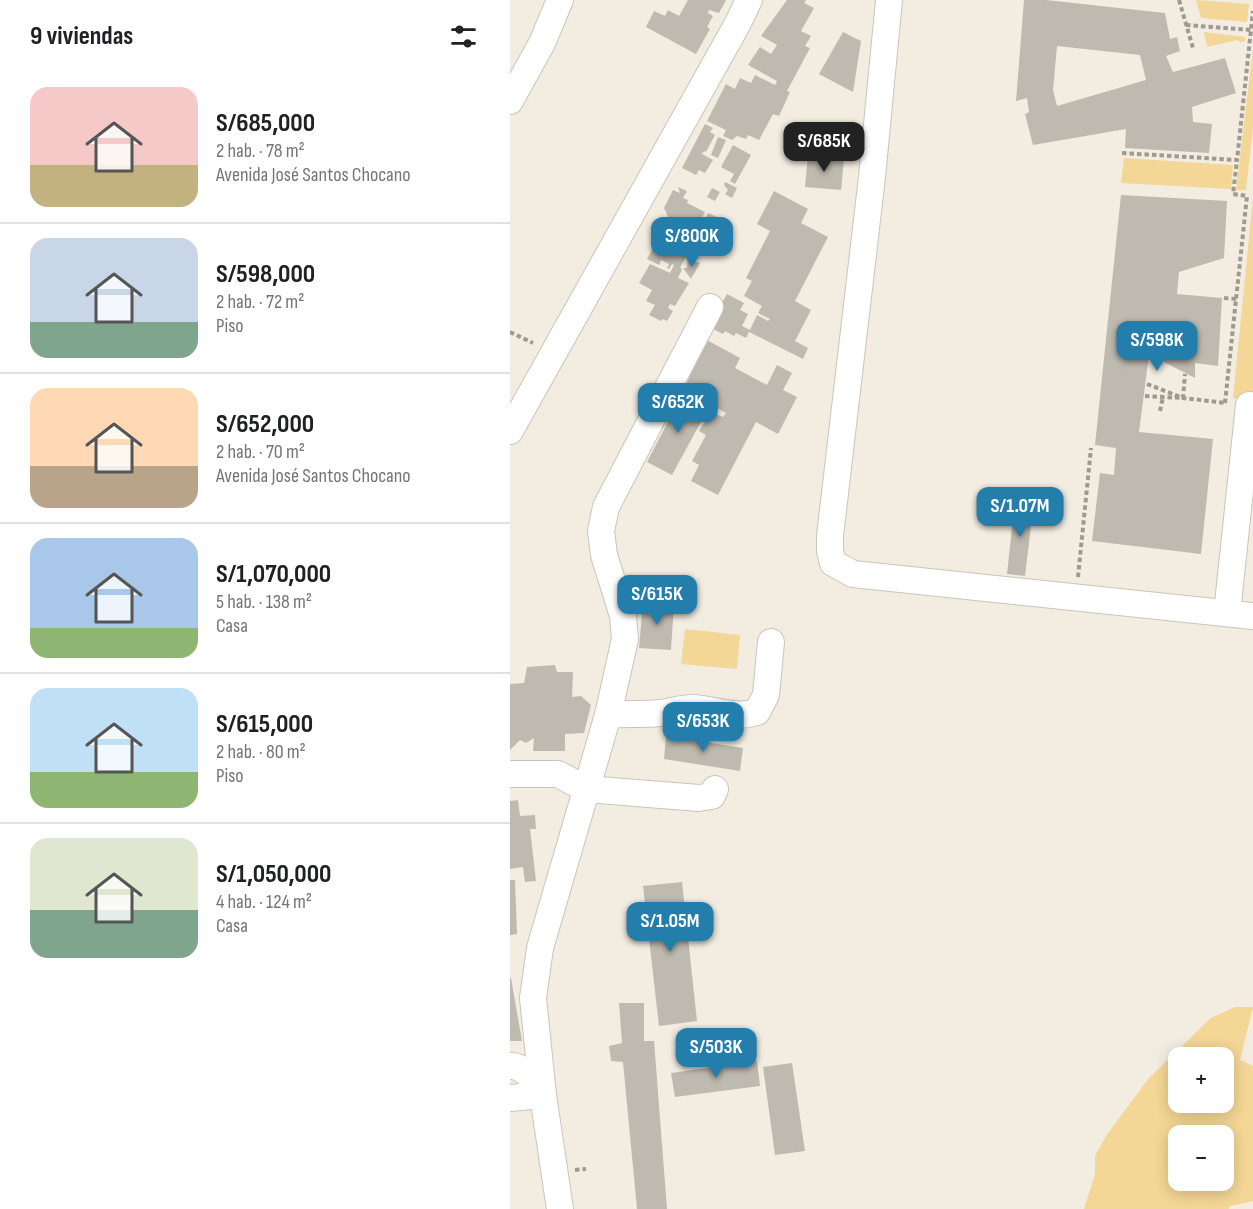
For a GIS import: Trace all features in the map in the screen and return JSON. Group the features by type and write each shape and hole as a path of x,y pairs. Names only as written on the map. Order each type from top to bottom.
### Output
{"street":[{"path":"510,101 542,43 560,0"},
{"path":"510,431 738,23 748,0"},
{"path":"889,0 872,177 830,536 833,563 853,574 1253,616"},
{"path":"560,1209 543,1095 533,998 540,948 608,715 625,639 623,616 604,555 601,531 606,507 710,307"},
{"path":"1227,613 1237,404"},
{"path":"608,715 629,712 658,714 690,708 747,715 757,712 766,695 771,642"},
{"path":"510,774 558,774 586,789 699,798 712,796 715,789"},
{"path":"510,1066 518,1066 525,1071 543,1095"},
{"path":"510,1098 543,1095"}],"path":[{"path":"1179,0 1193,48"},
{"path":"1237,404 1236,299 1247,196 1233,194 1253,11"},
{"path":"1186,25 1252,30"},
{"path":"1122,153 1237,160"},
{"path":"1224,298 1236,299"},
{"path":"510,332 552,353"},
{"path":"1183,398 1185,374"},
{"path":"1147,384 1152,384 1183,398"},
{"path":"1145,396 1237,404"},
{"path":"1160,411 1163,397"},
{"path":"1224,415 1237,404"},
{"path":"1076,599 1091,448"}],"shaded area":[{"path":"1196,0 1249,4 1247,22 1201,18"},
{"path":"1204,32 1245,37 1245,41 1240,43 1238,40 1207,47"},
{"path":"1253,49 1253,128 1246,190 1236,190"},
{"path":"1124,158 1233,165 1231,189 1121,183"},
{"path":"1253,197 1253,403 1233,398"},
{"path":"685,629 740,635 737,669 681,664"},
{"path":"1235,1007 1253,1007 1240,1060 1253,1066 1253,1201 1231,1206 1228,1209 1084,1209 1095,1174 1095,1156 1106,1136 1149,1078 1168,1060 1168,1113 1234,1113 1234,1047 1181,1047 1211,1018"}],"building":[{"path":"688,0 726,0 719,13 709,10 708,13 713,16 707,27 710,29 696,54 646,27 654,11 665,16 668,10 679,16"},
{"path":"787,0 806,0 804,3 814,8 801,31 811,36 805,46 810,48 787,91 790,92 779,116 773,114 759,140 748,135 746,139 737,136 732,140 723,136 726,130 707,121 726,84 735,89 740,78 751,83 755,75 775,85 777,81 748,65 760,47 771,54 777,45 761,36"},
{"path":"1024,0 1046,0 1165,13 1170,39 1177,37 1180,51 1166,56 1173,72 1225,58 1236,93 1192,107 1193,122 1212,124 1209,153 1125,148 1126,129 1033,145 1025,114 1029,112 1027,98 1016,101","holes":["1057,46 1140,55 1146,80 1057,106 1053,90"]},
{"path":"843,32 861,41 853,92 819,74"},
{"path":"705,124 713,128 710,132 715,135 706,152 702,154 713,160 705,173 699,170 696,175 682,168"},
{"path":"718,137 726,140 718,158 711,155"},
{"path":"733,145 751,155 735,184 730,181 734,174 721,167"},
{"path":"808,155 844,159 841,190 805,187"},
{"path":"725,182 737,188 732,198 725,194 728,190 724,185"},
{"path":"678,187 687,191 683,198 688,200 687,203 705,212 699,223 702,225 708,213 721,219 708,243 696,237 680,268 682,269 678,278 689,283 675,306 670,304 668,308 673,311 667,321 663,319 661,321 649,315 655,305 646,301 652,290 639,283 650,264 670,273 674,265 672,264 669,269 667,268 669,264 661,260 659,265 647,259 669,219 664,208 673,190 680,193"},
{"path":"712,188 720,192 715,201 707,197"},
{"path":"774,191 808,209 801,223 828,237 795,301 811,310 795,341 808,348 803,359 749,332 746,338 736,333 734,336 725,331 723,334 713,329 707,340 740,358 735,368 767,385 777,365 792,373 783,390 797,397 778,434 756,422 718,495 691,481 699,465 692,461 706,435 699,431 711,412 723,417 726,413 684,389 704,345 695,340 717,298 723,301 727,294 744,303 740,310 748,314 742,326 750,330 757,315 768,321 770,319 758,313 762,306 744,296 752,281 746,278 770,231 757,224"},
{"path":"1121,195 1227,201 1224,258 1179,272 1177,294 1222,298 1218,366 1195,363 1195,378 1164,362 1167,341 1151,339 1139,432 1213,439 1201,554 1092,541 1100,473 1114,475 1116,448 1095,445"},
{"path":"688,259 700,263 691,279 683,268 687,268"},
{"path":"683,393 709,407 672,475 647,462"},
{"path":"1015,500 1034,502 1025,576 1007,574"},
{"path":"643,602 674,604 671,650 639,648"},
{"path":"555,665 557,672 573,672 572,697 581,696 591,705 584,733 565,734 565,751 533,751 534,738 526,743 520,740 510,750 510,684 524,683 527,667"},
{"path":"666,736 743,748 740,771 664,759"},
{"path":"518,800 520,816 535,815 536,829 530,829 536,881 525,882 523,867 510,869 510,801"},
{"path":"510,880 515,880 517,934 510,935"},
{"path":"682,882 697,1021 659,1026 643,886"},
{"path":"511,978 522,1041 510,1041"},
{"path":"619,1003 644,1003 644,1041 654,1041 667,1209 637,1209 623,1062 611,1061 609,1046 622,1043"},
{"path":"757,1061 760,1086 675,1097 671,1073"},
{"path":"792,1063 805,1151 775,1155 763,1067"}]}
